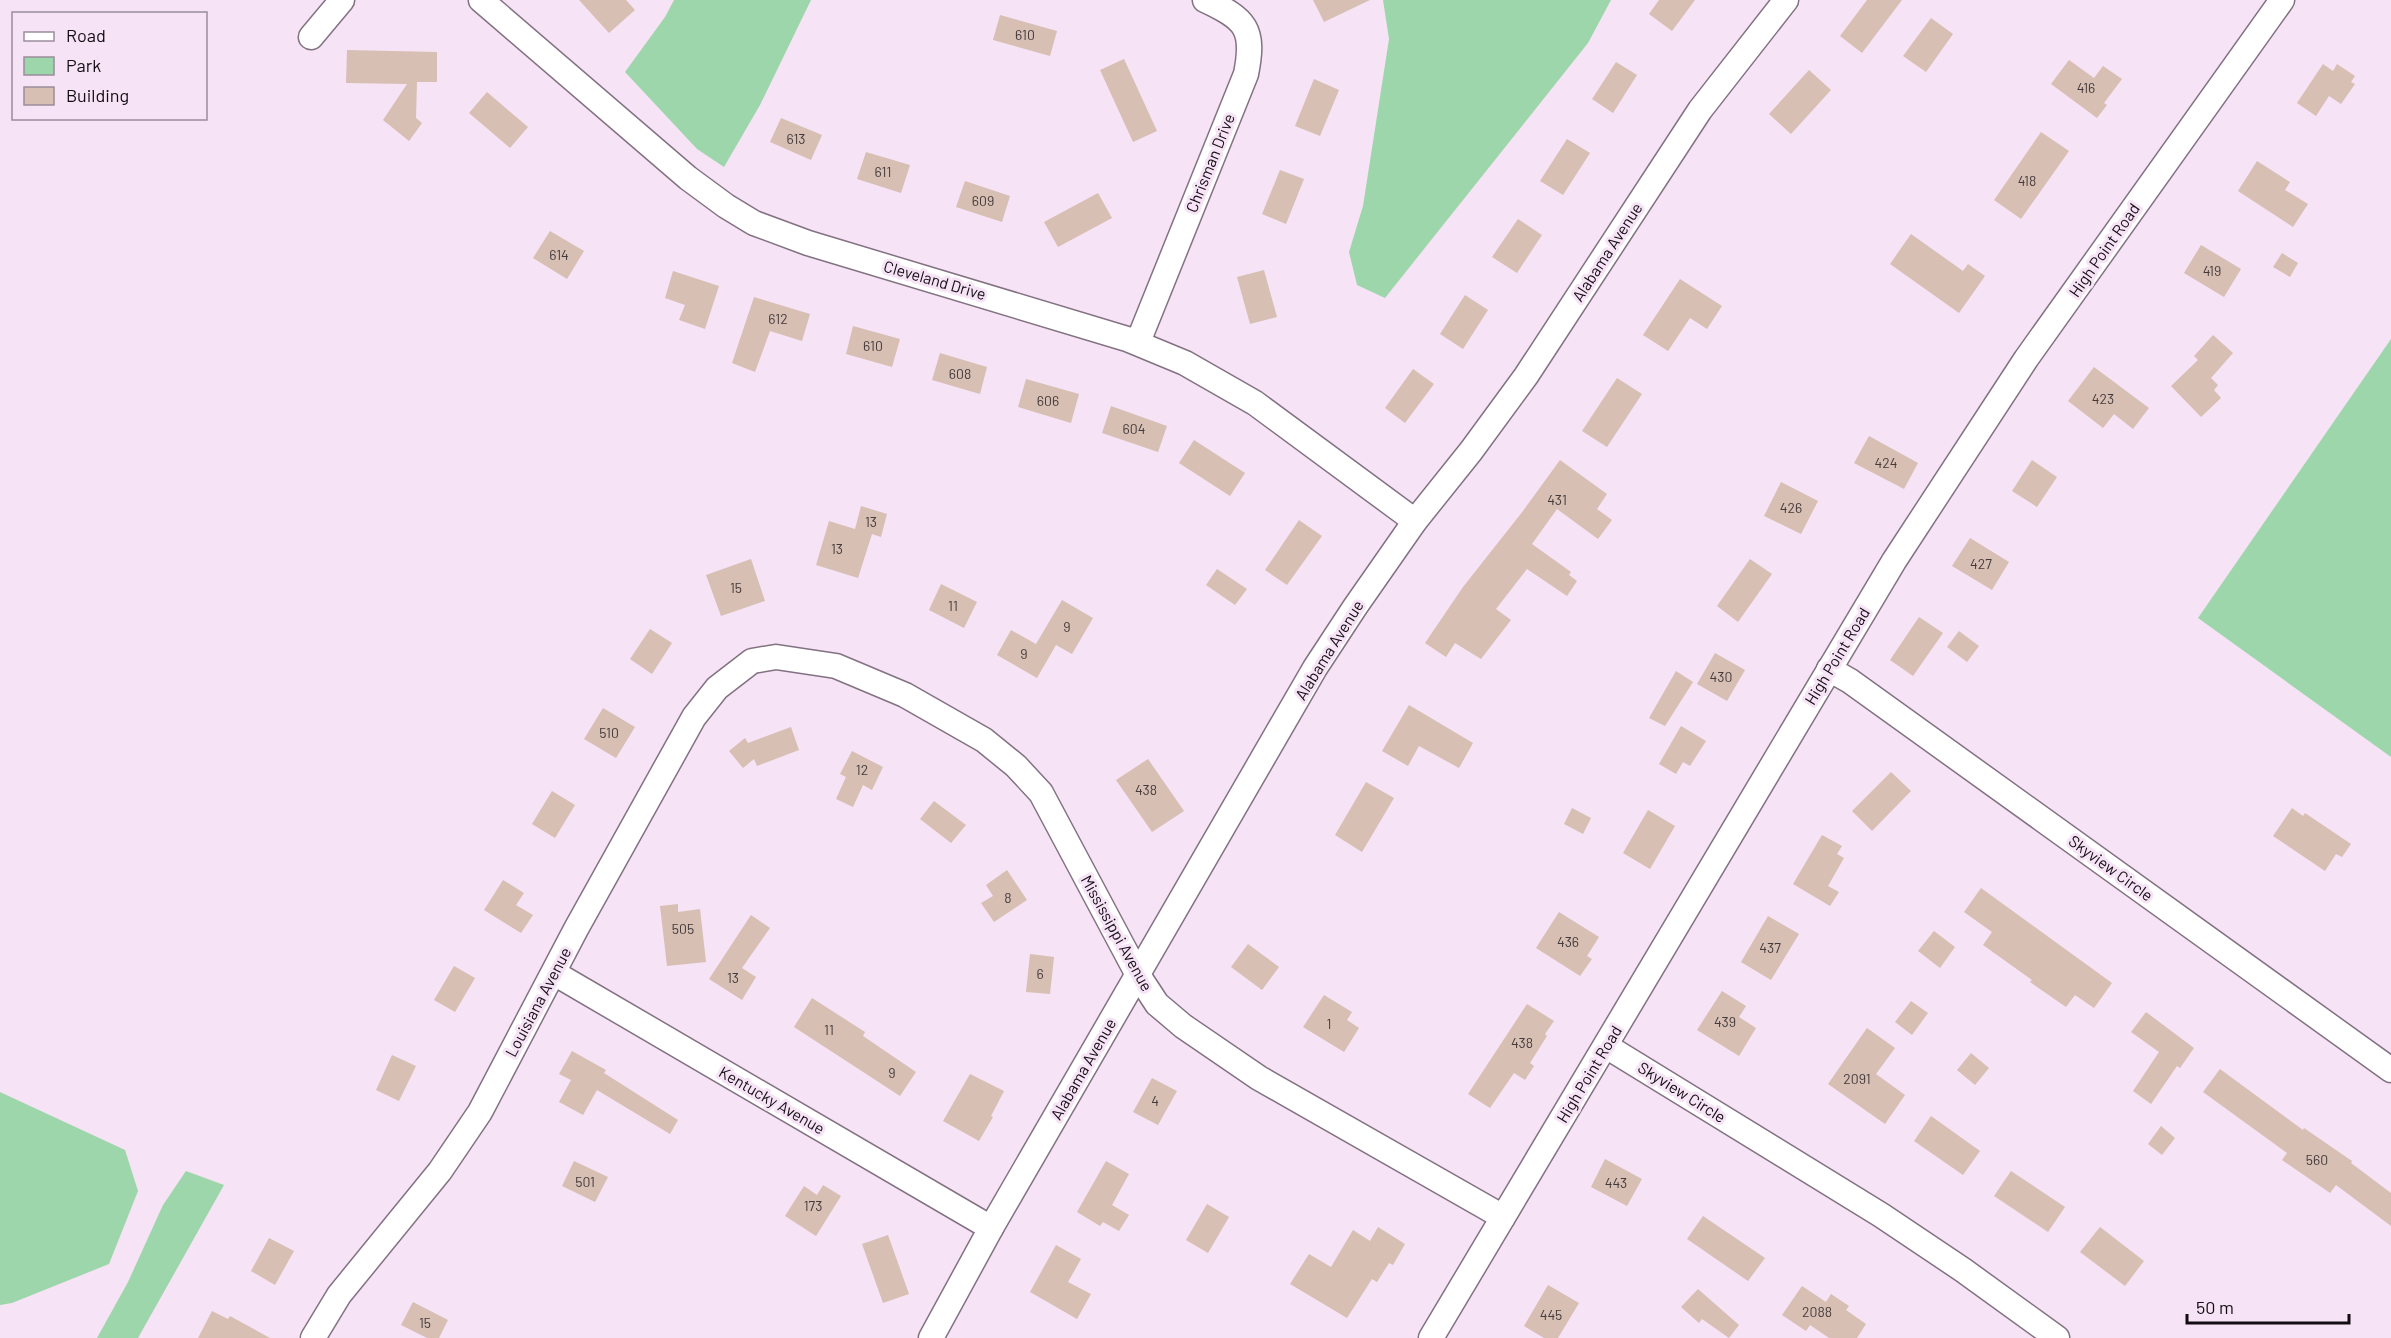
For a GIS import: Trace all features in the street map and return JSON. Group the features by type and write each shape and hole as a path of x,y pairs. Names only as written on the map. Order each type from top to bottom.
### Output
{"street":[{"path":"311,37 342,0"},
{"name":"Cleveland Drive","path":"481,0 688,178 754,223 808,243 1137,342 1185,363 1255,403 1414,520"},
{"name":"Chrisman Drive","path":"1137,342 1243,83 1251,50 1248,33 1237,18 1206,0"},
{"name":"Alabama Avenue","path":"931,1338 991,1228 1315,668 1414,520 1471,451 1526,376 1700,110 1786,0"},
{"name":"High Point Road","path":"1431,1338 1898,555 2023,364 2282,0"},
{"name":"Mississippi Avenue","path":"752,661 776,657 836,666 905,695 960,725 992,746 1016,766 1041,793 1138,975 1157,1004 1183,1026 1259,1078 1503,1217"},
{"name":"Louisiana Avenue","path":"313,1338 339,1295 460,1143 480,1112 694,717 717,688 752,661"},
{"name":"Skyview Circle","path":"1829,669 1869,694 2391,1070"},
{"name":"Kentucky Avenue","path":"554,973 991,1228"},
{"name":"Skyview Circle","path":"1606,1046 1881,1215 1963,1270 2057,1338"}],"green space":[{"path":"674,0 811,0 760,105 724,167 697,149 625,72 665,17"},
{"path":"1383,0 1611,0 1588,43 1385,298 1357,285 1349,252 1363,206 1389,39"},
{"path":"2391,339 2391,757 2198,618"},
{"path":"0,1092 125,1150 138,1191 109,1264 12,1303 0,1305"},
{"path":"186,1171 224,1185 138,1338 97,1338 128,1282 163,1205"}],"building":[{"path":"579,0 626,0 635,10 609,33"},
{"path":"1313,0 1370,0 1324,22"},
{"path":"1659,0 1695,0 1672,31 1649,14"},
{"path":"1867,0 1902,0 1862,53 1840,36"},
{"path":"1000,15 1057,31 1050,56 993,40"},
{"path":"1931,18 1953,34 1926,72 1903,56"},
{"path":"347,50 437,52 437,82 417,82 416,118 422,123 409,141 383,120 407,84 346,83"},
{"path":"1124,59 1157,131 1133,142 1100,70"},
{"path":"2069,60 2094,78 2103,66 2122,79 2104,103 2107,105 2097,118 2051,84"},
{"path":"1616,62 1637,75 1613,113 1592,99"},
{"path":"2323,64 2333,71 2337,64 2355,76 2351,82 2355,84 2341,104 2329,96 2316,116 2297,103"},
{"path":"1809,70 1831,90 1791,134 1769,114"},
{"path":"1314,79 1339,90 1320,136 1295,126"},
{"path":"487,92 528,127 510,148 469,113"},
{"path":"781,118 822,135 811,160 770,142"},
{"path":"2041,132 2069,151 2021,219 1994,200"},
{"path":"1567,139 1590,153 1563,195 1540,181"},
{"path":"866,152 910,165 901,193 857,179"},
{"path":"2257,161 2290,182 2285,190 2308,204 2293,227 2238,191"},
{"path":"1280,170 1304,179 1286,224 1262,214"},
{"path":"965,181 1010,196 1002,222 956,207"},
{"path":"1098,193 1112,218 1058,247 1044,222"},
{"path":"1518,219 1542,235 1517,273 1492,257"},
{"path":"550,231 584,251 567,279 533,258"},
{"path":"1911,234 1963,271 1968,264 1985,276 1959,313 1890,264"},
{"path":"2201,245 2241,269 2224,297 2184,273"},
{"path":"2282,253 2298,263 2290,277 2273,267"},
{"path":"1264,270 1277,317 1250,324 1237,277"},
{"path":"673,271 719,286 705,329 679,320 685,305 665,298"},
{"path":"1680,279 1722,306 1707,329 1690,318 1668,351 1643,335"},
{"path":"1465,295 1488,310 1463,349 1440,334"},
{"path":"754,297 810,314 802,341 770,331 755,372 732,363"},
{"path":"853,326 900,339 892,367 846,354"},
{"path":"2213,335 2233,353 2211,378 2218,385 2214,390 2221,398 2201,417 2171,386 2198,360 2194,356"},
{"path":"940,353 987,367 980,394 932,380"},
{"path":"2094,367 2149,408 2133,429 2114,414 2103,428 2068,401"},
{"path":"1413,369 1434,384 1405,423 1385,408"},
{"path":"1617,378 1642,394 1607,447 1582,431"},
{"path":"1026,379 1079,394 1071,423 1018,407"},
{"path":"1111,406 1167,426 1158,452 1102,433"},
{"path":"1869,436 1918,463 1904,489 1854,463"},
{"path":"1194,440 1245,473 1230,496 1179,463"},
{"path":"1560,460 1607,494 1597,509 1612,520 1598,539 1557,509 1532,544 1571,572 1569,575 1577,581 1567,596 1527,569 1496,609 1511,620 1481,659 1455,643 1446,657 1425,643 1463,587"},
{"path":"2032,460 2057,477 2037,507 2012,491"},
{"path":"1781,482 1818,501 1801,534 1764,516"},
{"path":"861,506 887,514 881,537 872,534 858,578 816,565 829,521 855,529"},
{"path":"1299,520 1322,536 1287,585 1265,570"},
{"path":"1970,538 2009,562 1992,590 1952,566"},
{"path":"751,559 765,601 721,616 706,575"},
{"path":"1750,559 1772,574 1738,622 1717,606"},
{"path":"1217,569 1247,589 1235,605 1206,585"},
{"path":"941,584 977,602 964,628 929,610"},
{"path":"1062,600 1093,618 1072,654 1056,645 1037,678 997,655 1011,630 1036,644"},
{"path":"1919,617 1943,633 1913,676 1890,660"},
{"path":"650,629 672,643 652,674 630,659"},
{"path":"1959,631 1979,646 1967,662 1947,647"},
{"path":"1715,653 1745,670 1727,701 1697,684"},
{"path":"1676,671 1693,682 1665,726 1649,718"},
{"path":"1409,705 1473,743 1459,768 1419,746 1408,766 1382,751"},
{"path":"603,708 635,727 616,758 584,739"},
{"path":"1681,726 1706,741 1690,766 1683,762 1676,774 1659,764"},
{"path":"791,727 799,750 757,766 754,759 743,768 729,751 745,738 748,743"},
{"path":"852,751 883,767 872,790 863,785 853,807 836,799 846,777 840,774"},
{"path":"1148,759 1184,811 1152,832 1116,780"},
{"path":"1891,772 1911,791 1872,831 1852,811"},
{"path":"1366,782 1394,798 1362,852 1335,835"},
{"path":"552,791 575,805 555,838 532,824"},
{"path":"934,801 966,825 951,843 920,819"},
{"path":"1572,808 1591,818 1583,834 1564,824"},
{"path":"2292,808 2303,816 2305,813 2351,844 2342,857 2336,854 2325,871 2273,836"},
{"path":"1648,810 1675,826 1650,869 1623,853"},
{"path":"1822,835 1842,846 1837,854 1844,858 1828,886 1839,892 1830,906 1793,884"},
{"path":"1007,870 1027,900 994,922 981,903 993,896 986,885"},
{"path":"503,880 524,893 516,905 533,915 521,933 484,910"},
{"path":"1981,888 2112,983 2094,1008 2075,995 2066,1007 1983,945 1992,932 1964,912"},
{"path":"678,904 678,912 700,909 706,962 667,966 660,906"},
{"path":"1559,912 1599,937 1587,956 1592,959 1580,976 1536,948"},
{"path":"751,915 770,928 742,968 756,977 742,1000 709,979"},
{"path":"1768,916 1799,934 1771,980 1741,962"},
{"path":"1934,931 1955,947 1940,968 1918,951"},
{"path":"1248,944 1279,967 1262,990 1231,967"},
{"path":"1030,954 1054,957 1050,994 1026,992"},
{"path":"454,966 475,978 455,1012 434,1000"},
{"path":"1722,991 1746,1006 1739,1017 1756,1028 1739,1056 1697,1030"},
{"path":"1324,995 1352,1012 1347,1020 1359,1028 1344,1052 1303,1027"},
{"path":"812,998 865,1032 863,1036 916,1072 900,1096 794,1027"},
{"path":"1911,1001 1928,1013 1912,1035 1895,1022"},
{"path":"1527,1004 1554,1021 1530,1063 1534,1066 1525,1080 1514,1073 1490,1108 1468,1094"},
{"path":"2146,1012 2194,1048 2180,1068 2177,1066 2151,1104 2133,1091 2159,1052 2131,1032"},
{"path":"1867,1028 1895,1048 1876,1074 1905,1095 1885,1124 1828,1084"},
{"path":"572,1051 606,1070 604,1073 678,1120 670,1134 597,1090 583,1115 559,1102 571,1080 559,1074"},
{"path":"1971,1053 1989,1068 1975,1085 1957,1070"},
{"path":"392,1055 416,1066 399,1101 376,1090"},
{"path":"2220,1069 2303,1130 2304,1128 2352,1161 2351,1163 2391,1193 2391,1226 2336,1185 2330,1193 2282,1160 2287,1153 2203,1092"},
{"path":"970,1074 1004,1091 979,1141 943,1121"},
{"path":"1152,1078 1177,1091 1158,1125 1133,1112"},
{"path":"1931,1116 1980,1151 1963,1175 1914,1141"},
{"path":"2161,1126 2175,1138 2162,1155 2148,1144"},
{"path":"1605,1159 1642,1179 1627,1206 1591,1187"},
{"path":"574,1161 608,1177 595,1202 562,1186"},
{"path":"1106,1161 1129,1174 1112,1205 1129,1215 1119,1231 1103,1222 1100,1226 1077,1212"},
{"path":"2011,1171 2065,1207 2048,1232 1994,1196"},
{"path":"823,1185 841,1196 816,1236 785,1216 804,1186 817,1195"},
{"path":"1207,1204 1229,1217 1208,1253 1186,1240"},
{"path":"1703,1216 1765,1258 1748,1281 1687,1239"},
{"path":"1378,1227 1405,1244 1393,1265 1389,1263 1377,1282 1372,1279 1347,1318 1290,1284 1309,1254 1331,1267 1353,1230 1370,1241"},
{"path":"2100,1227 2144,1261 2125,1286 2080,1252"},
{"path":"888,1235 909,1294 883,1303 862,1244"},
{"path":"269,1238 294,1251 275,1285 251,1271"},
{"path":"1056,1245 1081,1259 1068,1282 1091,1294 1077,1319 1030,1292"},
{"path":"1548,1285 1579,1303 1558,1338 1544,1338 1524,1326"},
{"path":"1802,1286 1826,1302 1831,1294 1849,1306 1846,1310 1866,1324 1857,1338 1829,1338 1810,1325 1806,1331 1782,1315"},
{"path":"1698,1289 1739,1325 1729,1338 1702,1319 1699,1323 1681,1307"},
{"path":"413,1302 448,1320 439,1338 427,1338 401,1325"},
{"path":"212,1311 228,1319 230,1316 270,1338 198,1338"}]}
